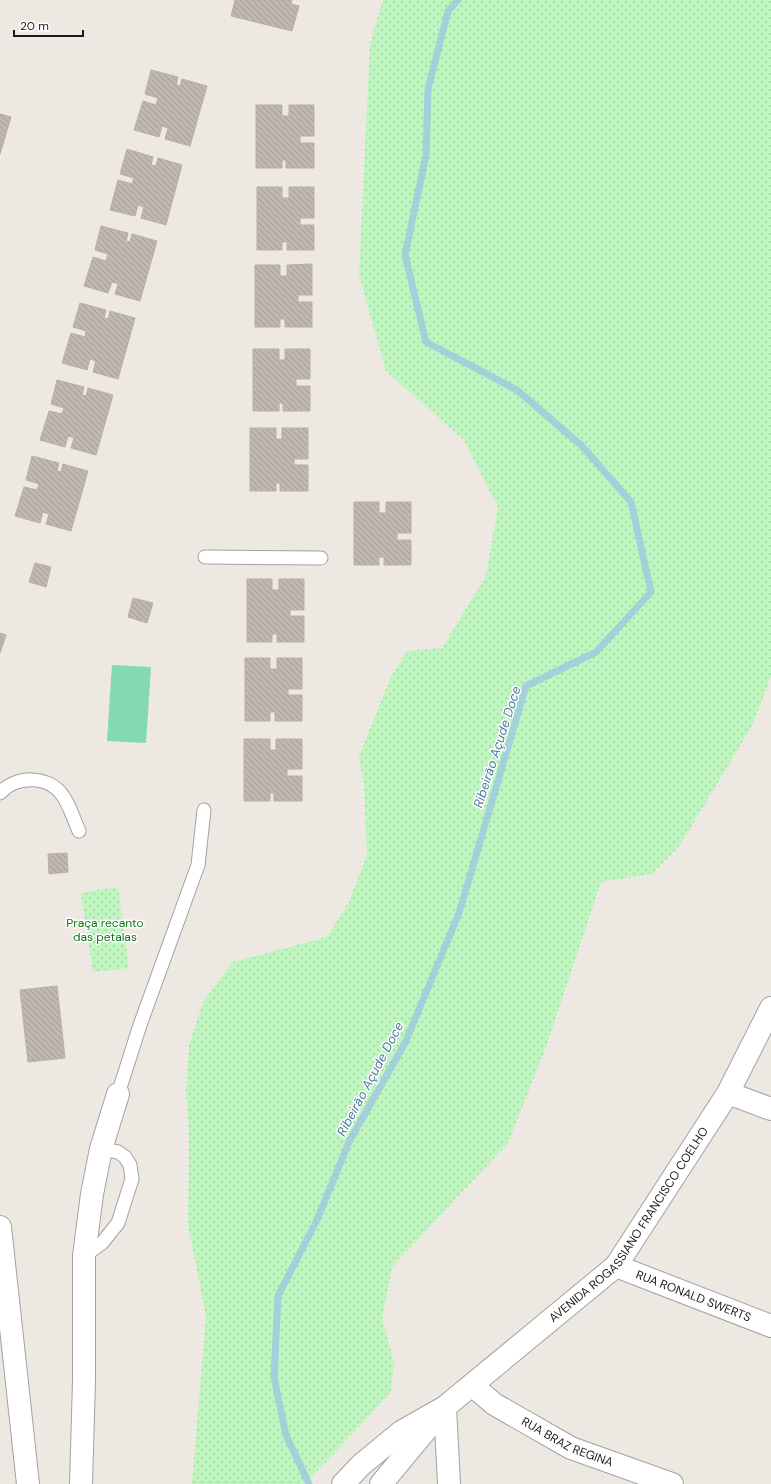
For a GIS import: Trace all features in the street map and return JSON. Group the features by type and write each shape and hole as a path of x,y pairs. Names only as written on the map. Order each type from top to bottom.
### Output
{"street":[{"name":"AVENIDA ROGASSIANO FRANCISCO COELHO","path":"343,1484 361,1465 401,1432 445,1407 616,1266 728,1093 771,1008"},
{"path":"728,1093 771,1109"},
{"path":"81,1484 84,1381 84,1256 92,1194 101,1149 118,1094"},
{"path":"0,1227 28,1484"},
{"name":"RUA RONALD SWERTS","path":"616,1266 771,1326"},
{"name":"RUA BRAZ REGINA","path":"472,1385 494,1404 571,1448 672,1484"},
{"path":"445,1407 449,1484"},
{"name":"AVENIDA ROGASSIANO FRANCISCO COELHO","path":"380,1484 445,1407"}],"lane":[{"path":"205,557 321,558"},
{"path":"0,793 7,786 23,780 40,780 55,788 64,797 79,831"},
{"path":"118,1094 140,1025 198,865 204,810"},
{"path":"84,1256 102,1243 118,1223 132,1179 130,1165 125,1157 118,1152 101,1149"}],"green space":[{"path":"383,0 771,0 771,676 752,726 680,845 652,874 601,882 546,1047 508,1143 392,1267 382,1318 394,1364 391,1392 327,1461 303,1484 192,1484 206,1316 188,1225 189,1134 186,1091 189,1045 203,1002 233,962 327,937 349,902 367,855 364,785 359,756 391,677 407,651 442,648 486,576 498,507 464,440 386,371 359,275 370,44"},
{"path":"112,665 151,667 146,743 107,741"},
{"name":"Praça recanto das petalas","path":"118,887 129,968 93,972 81,893"}],"building":[{"path":"235,0 292,0 291,4 299,6 292,31 231,16"},
{"path":"151,70 178,77 176,85 180,86 182,79 207,86 190,146 165,139 168,128 162,126 159,137 134,130 143,101 156,105 158,98 145,94"},
{"path":"256,105 282,105 282,116 289,116 289,105 314,105 314,136 300,136 300,143 314,143 314,168 286,168 286,160 282,160 282,168 256,168"},
{"path":"0,114 11,117 0,154"},
{"path":"127,149 153,157 151,165 156,166 158,158 182,165 166,225 141,218 144,207 138,205 135,216 110,210 118,180 132,184 134,178 120,174"},
{"path":"257,187 282,187 282,198 289,198 289,187 314,187 314,218 300,218 300,225 314,225 314,250 287,250 287,242 282,242 282,250 257,250"},
{"path":"101,226 128,233 126,241 130,242 132,234 157,241 140,301 115,294 118,284 112,282 108,293 84,286 93,257 106,261 108,254 95,250"},
{"path":"312,264 312,295 298,295 298,302 312,302 312,327 285,327 285,319 280,319 280,327 255,327 255,265 280,265 280,276 287,276 287,265"},
{"path":"80,303 106,310 104,318 108,319 110,311 135,318 118,379 93,372 96,361 90,359 87,370 62,363 71,333 85,337 86,331 73,327"},
{"path":"253,349 279,349 279,360 285,360 285,349 310,349 310,379 296,379 296,386 310,386 310,411 283,411 283,403 279,403 279,411 253,411"},
{"path":"57,380 84,387 82,395 86,396 88,388 113,395 96,455 71,448 74,438 68,436 65,447 40,440 49,411 62,414 64,408 51,404"},
{"path":"250,428 276,428 276,439 282,439 282,428 308,428 308,459 294,459 294,465 308,465 308,491 280,491 280,483 276,483 276,491 250,491"},
{"path":"32,456 59,463 57,471 61,472 63,464 88,471 71,531 46,524 49,514 43,512 40,523 15,516 24,487 37,490 39,484 26,480"},
{"path":"354,502 379,502 379,513 386,513 386,502 411,502 411,533 397,533 397,540 411,540 411,565 384,565 384,557 379,557 379,565 354,565"},
{"path":"35,563 51,567 46,587 29,582"},
{"path":"247,579 272,579 272,590 279,590 279,579 304,579 304,610 290,610 290,616 304,616 304,642 277,642 277,634 272,634 272,642 247,642"},
{"path":"133,598 153,603 147,623 128,617"},
{"path":"0,633 6,635 0,653"},
{"path":"245,658 270,658 270,669 277,669 277,658 302,658 302,689 288,689 288,695 302,695 302,721 275,721 275,712 270,712 270,721 245,721"},
{"path":"244,739 270,739 270,750 276,750 276,739 302,739 302,769 287,769 287,776 302,776 302,801 274,801 274,793 270,793 270,801 244,801"},
{"path":"67,853 68,872 49,874 48,854"},
{"path":"57,986 65,1058 28,1062 20,990"}],"waterway":[{"name":"Ribeirão Açude Doce","path":"309,1484 286,1435 274,1377 278,1296 317,1220 349,1142 405,1043 459,913 526,686 596,652 651,592 631,502 582,446 517,390 426,342 405,255 426,155 428,89 448,11 458,0"}]}
